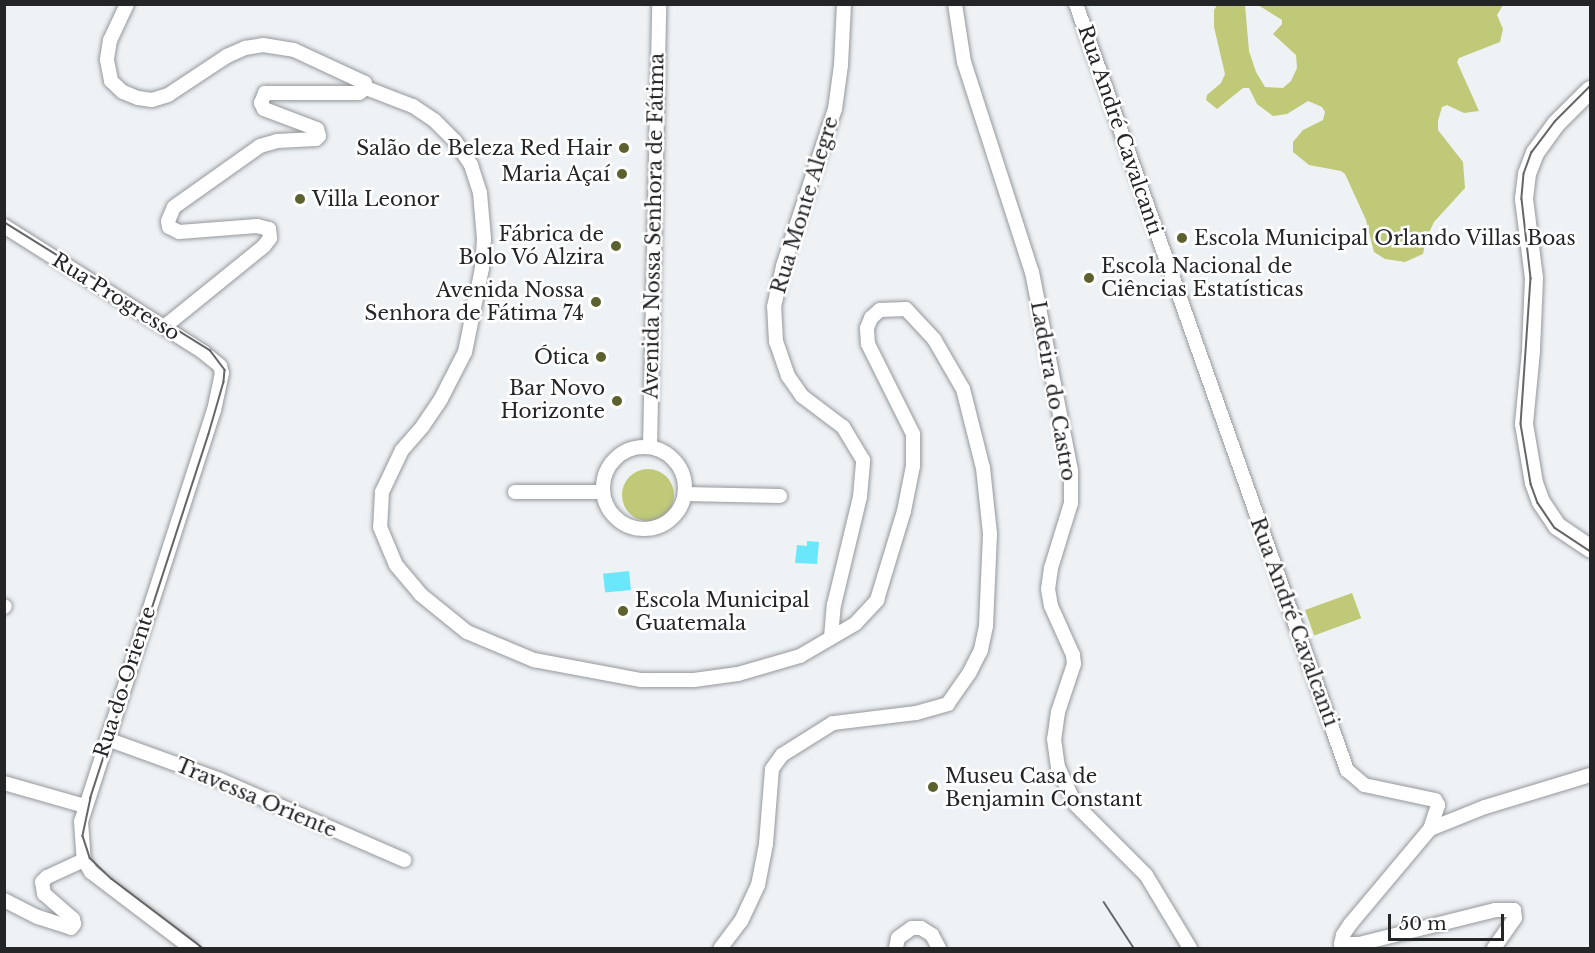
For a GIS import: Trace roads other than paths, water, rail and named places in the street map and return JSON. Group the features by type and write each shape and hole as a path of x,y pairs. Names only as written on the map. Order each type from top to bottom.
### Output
{"street":[{"path":"127,4 110,39 107,60 111,81 123,92 138,98 152,99 168,95 227,56 245,48 263,45 294,50 364,83 366,88 412,106 434,120 455,141 471,165 480,193 483,218 482,267 465,352 435,408 402,450 382,492 380,527 396,565 420,594 467,632 534,660 641,680 694,680 738,674 800,656 855,624 877,600 904,510 913,466 913,434 871,352 867,327 880,310 906,309 934,339 963,389 983,468 990,534 986,626 981,650 970,672 948,704 916,713 833,723 782,754 772,768 766,843 758,885 741,921 721,948"},
{"name":"Avenida Nossa Senhora de Fátima","path":"650,447 659,4"},
{"name":"Rua Monte Alegre","path":"831,637 834,605 860,496 862,460 843,427 802,396 788,376 776,342 774,307 783,266 834,109 841,65 844,4"},
{"name":"Ladeira do Castro","path":"955,4 964,62 1032,272 1071,471 1071,503 1051,568 1048,589 1051,606 1073,655 1074,664 1058,712 1054,752 1058,767 1075,804 1146,875 1190,948"},
{"name":"Rua André Cavalcanti","path":"1076,4 1347,770 1364,785 1435,800 1438,809 1430,828 1351,923 1343,935 1341,944 1359,944 1495,910 1514,910 1515,918 1494,948"},
{"path":"164,327 264,246 270,238 269,229 257,226 179,232 169,227 168,221 174,207 260,146 277,141 316,139 319,136 317,129 264,109 261,103 265,93 270,91 359,93 366,88"},
{"path":"1590,90 1556,124 1535,153 1527,174 1525,209 1534,278 1524,424 1534,483 1541,502 1557,525 1590,548"},
{"name":"Rua Progresso","path":"4,226 203,352 220,366 222,373"},
{"name":"Rua do Oriente","path":"84,860 81,821 85,806 214,410 222,373"},
{"path":"636,447 650,447 662,451 679,466 684,477 685,494 677,513 668,522 644,529 619,521 610,512 603,492 605,474 612,462 623,453 636,447"},
{"path":"515,492 603,492"},
{"path":"685,494 780,496"},
{"name":"Travessa Oriente","path":"107,739 220,780 404,860"},
{"path":"1430,828 1485,807 1590,775"},
{"path":"4,783 85,806"},
{"path":"4,900 38,917 71,928 74,924 73,919 44,894 42,882 47,877 84,860 91,872 191,948"},
{"path":"896,948 898,938 912,928 921,928 932,935 939,948"}],"water":[{"path":"807,541 819,542 817,564 795,563 797,545 807,546"},
{"path":"629,571 631,590 605,593 603,574"}],"tram line":[{"path":"1590,87 1555,122 1532,152 1524,174 1522,199 1531,278 1521,424 1531,484 1538,503 1555,528 1590,551"},
{"path":"4,222 210,350 225,370 224,382 209,434 91,798 83,836 90,858 112,879 203,948"},
{"path":"1104,902 1134,948"}],"place":[{"name":"Salão de Beleza Red Hair","path":"624,148"},
{"name":"Maria Açaí","path":"622,174"},
{"name":"Villa Leonor","path":"300,199"},
{"name":"Escola Municipal Orlando Villas Boas","path":"1182,238"},
{"name":"Fábrica de Bolo Vó Alzira","path":"616,246"},
{"name":"Escola Nacional de Ciências Estatísticas","path":"1089,278"},
{"name":"Avenida Nossa Senhora de Fátima 74","path":"596,302"},
{"name":"Ótica","path":"601,357"},
{"name":"Bar Novo Horizonte","path":"617,401"},
{"name":"Escola Municipal Guatemala","path":"623,611"},
{"name":"Museu Casa de Benjamin Constant","path":"933,787"}]}
